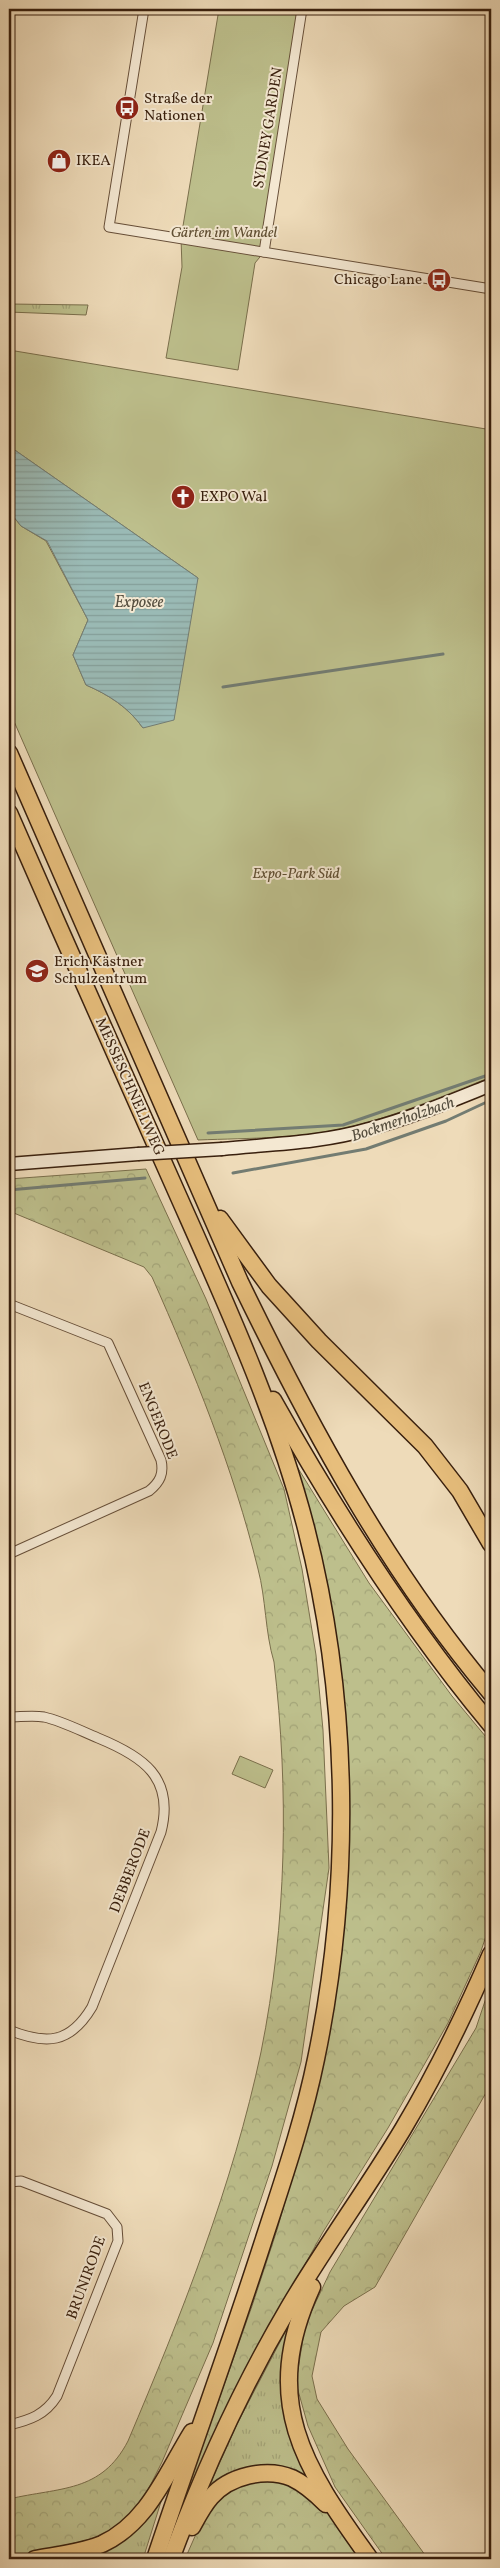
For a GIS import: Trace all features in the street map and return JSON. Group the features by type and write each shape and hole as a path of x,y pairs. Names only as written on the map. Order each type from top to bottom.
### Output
{"highway":[{"name":"MESSESCHNELLWEG","path":"9,753 201,1193"},
{"name":"MESSESCHNELLWEG","path":"9,813 251,1360"},
{"path":"201,1193 269,1286 319,1341 425,1446 460,1490 491,1544"},
{"path":"201,1193 271,1346 345,1483 440,1626 491,1694"},
{"path":"251,1360 329,1496 378,1574 423,1639 491,1725"},
{"path":"154,2559 209,2404 292,2157 306,2105 327,2000 340,1883 339,1740 324,1613 310,1544 294,1486 251,1360"},
{"path":"171,2558 194,2501 248,2382 290,2306 434,2075 491,1954"},
{"path":"333,2239 297,2321 290,2350 290,2406 302,2448 314,2475 345,2525 370,2559"},
{"path":"35,2559 74,2552 102,2544 128,2528 152,2500 209,2404"},
{"path":"171,2558 212,2496 234,2480 247,2476 277,2474 292,2478 310,2489 345,2525"}],"street":[{"path":"144,9 109,228 491,289"},
{"name":"SYDNEY GARDEN","path":"264,252 302,9"},
{"path":"9,1164 222,1149 322,1139 368,1130 419,1114 491,1085"},
{"name":"ENGERODE","path":"9,1304 108,1343 158,1452 163,1469 156,1485 148,1491 9,1554"},
{"name":"DEBBERODE","path":"9,1717 49,1719 123,1748 140,1758 159,1783 164,1810 161,1832 92,2007 85,2018 69,2034 50,2040 38,2040 9,2030"},
{"name":"BRUNIRODE","path":"9,2182 21,2181 107,2214 117,2227 118,2241 57,2396 40,2415 9,2425"}],"green space":[{"name":"Gärten im Wandel","path":"219,9 302,9 264,252 255,263 238,370 166,358 182,267 181,238"},
{"path":"9,304 88,305 86,315 9,312"},
{"name":"Expo-Park Süd","path":"9,350 486,429 491,401 491,1077 406,1110 354,1126 276,1137 198,1140 9,710 9,511 21,526 46,541 88,620 73,655 86,685 118,702 143,728 198,578 9,446"},
{"path":"146,1169 206,1299 284,1489 302,1569 316,1655 323,1730 329,1868 301,2062 272,2166 213,2343 162,2462 143,2500 124,2523 101,2537 9,2558 9,2499 62,2489 92,2479 117,2458 128,2441 186,2298 221,2201 236,2151 261,2052 276,1955 283,1857 283,1808 282,1759 274,1662 258,1569 225,1457 183,1348 152,1277 144,1267 9,1211 9,1179"},
{"path":"296,1465 369,1583 452,1696 491,1743 491,1921 481,1951 448,2023 388,2128 323,2232 232,2396 168,2543 252,2306 277,2230 309,2116 347,1851 315,1534"},
{"path":"240,1756 273,1770 265,1788 232,1774"},
{"path":"491,1983 491,2084 375,2287 344,2306 321,2332 312,2376 317,2399 348,2449 428,2559 386,2559 335,2487 308,2426 296,2383 305,2325 330,2272 476,2028"},
{"path":"291,2321 284,2364 284,2404 294,2443 311,2483 293,2473 206,2493 237,2424"},
{"path":"260,2479 287,2484 310,2496 338,2526 360,2559 185,2559 207,2509 238,2483"},
{"path":"165,2489 143,2559 61,2559 75,2557"}],"water":[{"name":"Exposee","path":"9,446 198,578 174,720 143,728 118,702 86,685 73,655 88,620 47,541 21,526 9,511"}],"waterway":[{"path":"223,687 443,654"},
{"path":"208,1133 343,1125 491,1074"},
{"name":"Bockmerholzbach","path":"233,1173 366,1149 446,1121 491,1100"},
{"name":"Bockmerholzbach","path":"9,1190 145,1178"}],"place":[{"name":"Straße der Nationen","path":"127,108"},
{"name":"IKEA","path":"59,161"},
{"name":"Chicago Lane","path":"439,280"},
{"name":"EXPO Wal","path":"183,497"},
{"name":"Erich Kästner Schulzentrum","path":"37,971"}]}
